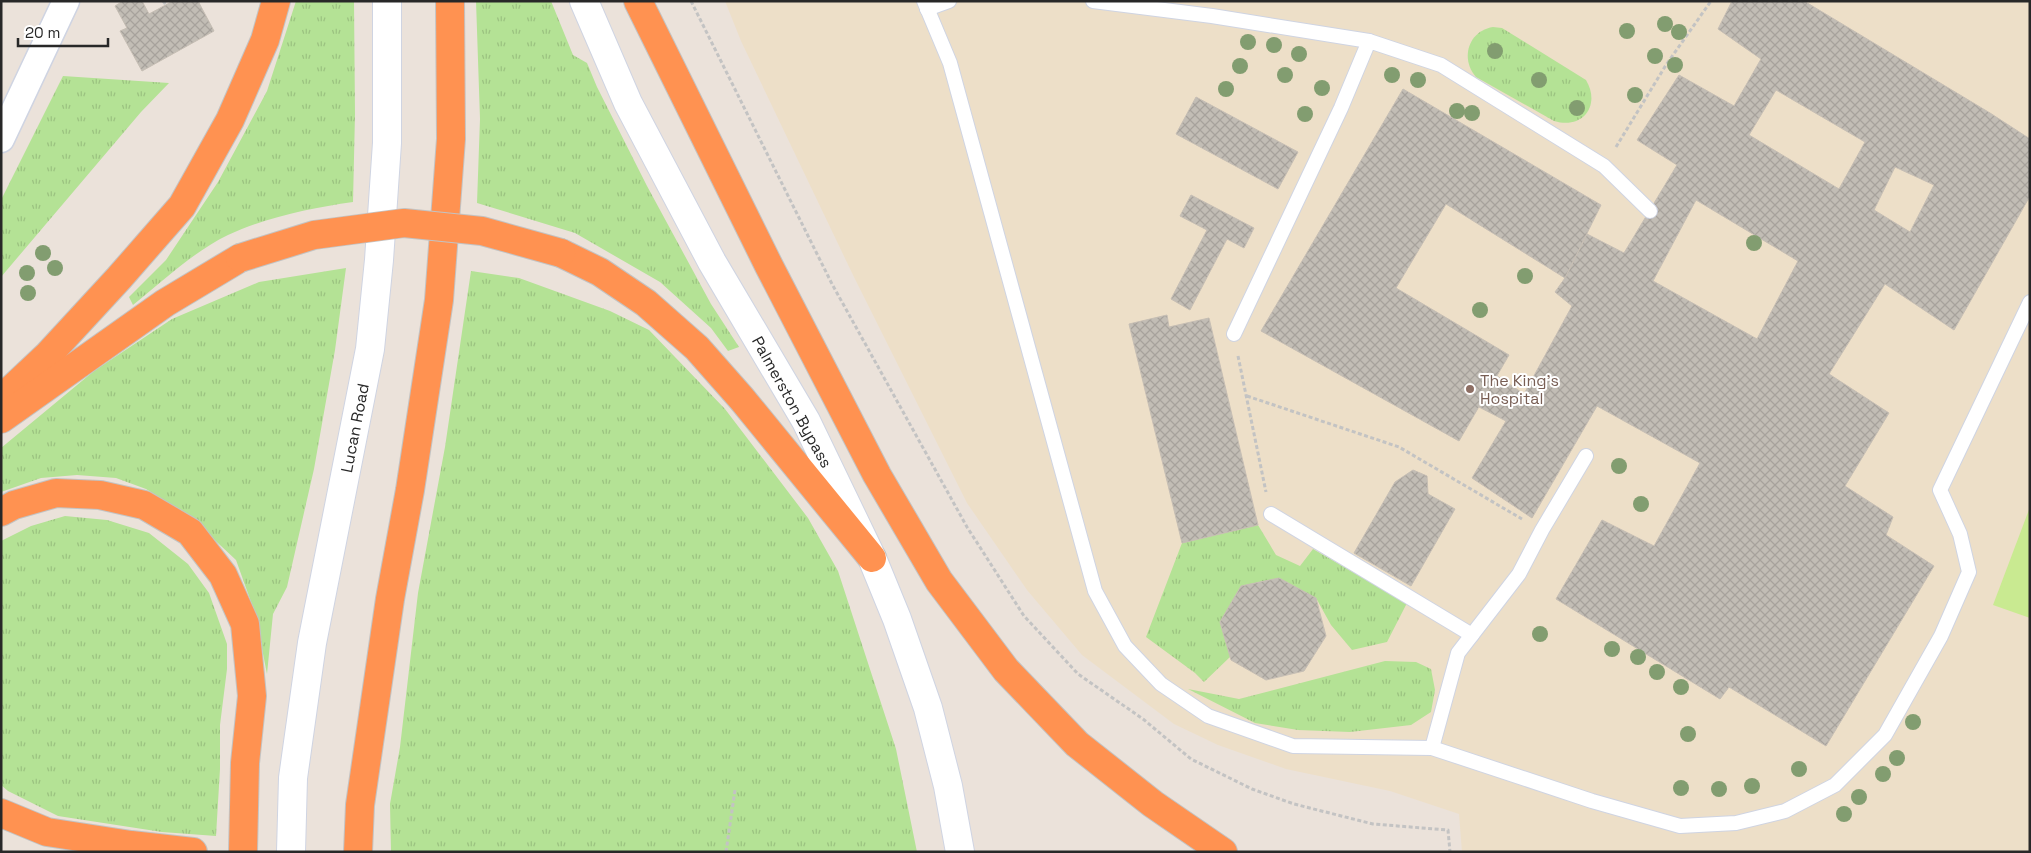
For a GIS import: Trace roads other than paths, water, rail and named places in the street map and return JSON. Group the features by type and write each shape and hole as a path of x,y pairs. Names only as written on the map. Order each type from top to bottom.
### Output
{"highway":[{"path":"1,399 48,355 182,206 230,120 265,40 276,1"},
{"path":"358,852 360,805 390,599 410,490 439,300 451,139 450,1"},
{"path":"638,1 769,266 872,466 939,581 1006,670 1077,744 1153,804 1223,852"},
{"path":"1,419 157,308 240,258 314,235 404,223 482,231 561,252 600,272 646,303 697,348 742,399 872,558"},
{"path":"1,512 14,504 56,493 100,495 144,504 190,532 224,576 245,624 252,696 245,763 243,852"},
{"path":"1,813 47,832 193,852"}],"main road":[{"name":"Lucan Road","path":"291,852 293,778 312,643 370,349 379,260 387,142 387,1"},
{"name":"Palmerston Bypass","path":"584,1 628,103 712,262 806,421 872,558 897,619 928,708 948,786 960,852"}],"street":[{"path":"1,139 66,1"}],"lane":[{"path":"949,1 926,5 950,63 1095,591 1125,646 1161,684 1208,716 1293,746 1432,748 1592,801 1680,826 1736,823 1785,811 1835,785 1885,735 1941,636 1969,572 1960,534 1940,490 2030,302"},
{"path":"1093,1 1212,16 1369,41 1441,65 1604,166 1650,211"},
{"path":"1234,334 1341,108 1369,41"},
{"path":"1432,748 1458,653 1519,574 1542,530 1586,456"},
{"path":"1271,514 1472,635"}],"place":[{"name":"The King's Hospital","path":"1470,389"}]}
